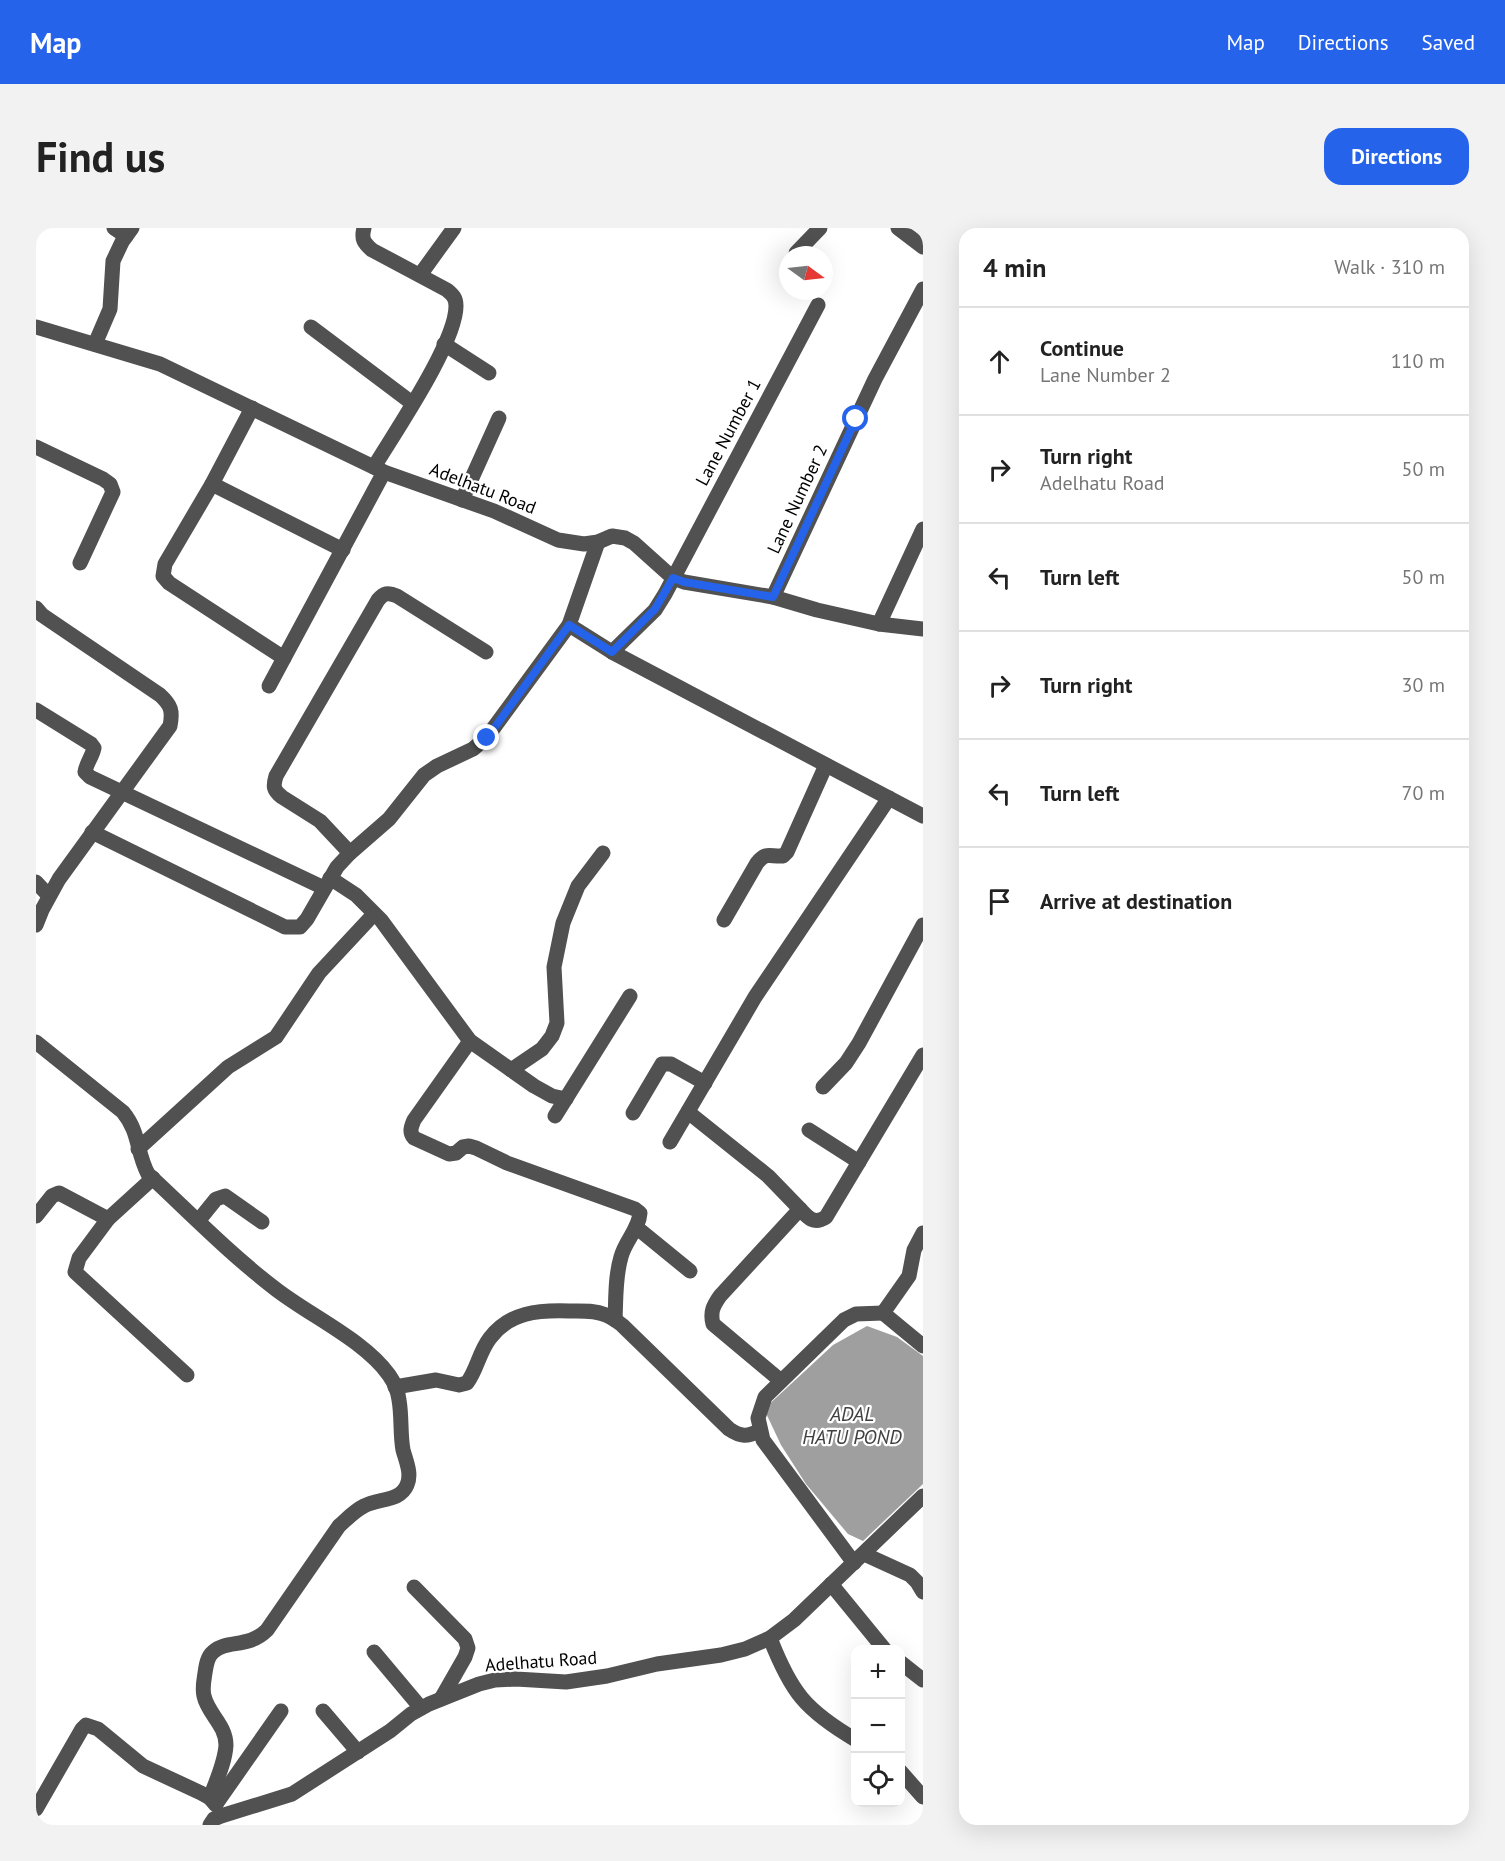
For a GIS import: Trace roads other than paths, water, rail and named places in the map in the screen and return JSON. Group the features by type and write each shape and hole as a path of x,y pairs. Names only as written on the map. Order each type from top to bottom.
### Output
{"street":[{"path":"269,686 343,550 379,470 444,344 455,314 454,297 447,290 372,250 364,243 363,228"},
{"path":"420,275 454,228"},
{"path":"803,246 820,228"},
{"path":"898,228 923,248"},
{"path":"95,344 110,309 113,261 124,231"},
{"name":"Lane Number 2","path":"773,597 875,379 899,330 923,289"},
{"name":"Lane Number 1","path":"612,652 655,609 818,305"},
{"name":"Adelhatu Road","path":"36,327 160,364 379,470 494,511 558,540 571,543 598,542 612,536 625,538 634,543 673,578 684,582 773,597 879,624 923,629"},
{"path":"311,327 412,403"},
{"path":"444,344 489,374"},
{"path":"252,408 212,484 165,564 163,576 169,583 284,658"},
{"path":"462,500 499,418"},
{"path":"36,447 110,484 113,492 80,563"},
{"path":"212,484 343,550"},
{"path":"879,624 923,530"},
{"path":"92,832 285,927 300,927 327,883 350,853 389,819 424,775 437,766 473,750 487,738 569,625 598,542"},
{"path":"350,853 327,827 282,798 275,792 273,786 276,776 378,600 383,594 390,593 397,596 486,652"},
{"path":"36,608 42,615 160,695 168,702 173,712 170,726 92,832 50,896 36,925"},
{"path":"569,625 612,652 923,816"},
{"path":"36,710 91,744 94,748 93,754 85,767 85,772 90,777 122,794 356,895 375,914 470,1041 543,1091 566,1099"},
{"path":"724,920 757,862 763,856 783,856 787,852 826,765"},
{"path":"670,1142 755,997 889,798"},
{"path":"511,1070 542,1049 552,1036 557,1023 554,967 563,923 578,886 603,853"},
{"path":"36,882 50,896"},
{"path":"138,1149 228,1067 276,1037 319,973 375,914"},
{"path":"823,1087 846,1063 859,1043 923,925"},
{"path":"555,1116 630,996"},
{"path":"470,1041 414,1120 410,1127 411,1134 414,1138 449,1154 456,1153 463,1147 476,1148 507,1163 635,1209 640,1213 640,1221 625,1243 621,1256 615,1320"},
{"path":"36,1042 123,1113 132,1124 142,1162 153,1178 271,1286 361,1347 376,1361 395,1387 399,1400 403,1449 409,1473 408,1484 403,1492 395,1497 374,1501 351,1515 339,1526 267,1630 259,1638 247,1643 222,1647 213,1652 207,1662 203,1694 224,1731 226,1744 214,1811"},
{"path":"688,1112 768,1176 808,1219 820,1221 826,1217 923,1055"},
{"path":"633,1113 662,1064 671,1064 705,1083"},
{"path":"809,1130 859,1162"},
{"path":"153,1178 108,1219 79,1258 75,1272 187,1375"},
{"path":"36,1216 52,1196 58,1193 108,1219"},
{"path":"199,1220 216,1199 225,1196 262,1222"},
{"path":"781,1381 713,1324 711,1316 712,1308 720,1296 800,1209"},
{"path":"636,1227 690,1271"},
{"path":"883,1313 909,1276 914,1250 923,1233"},
{"path":"395,1387 436,1380 459,1385 467,1383 489,1339 503,1324 522,1314 545,1310 592,1311 607,1315 621,1324 729,1429 739,1435 747,1436 759,1431"},
{"path":"923,1346 883,1313 856,1314 844,1320 781,1381 762,1403 758,1418 759,1431 763,1440 859,1558 910,1575 923,1592"},
{"name":"Adelhatu Road","path":"214,1811 292,1794 422,1708 479,1684 495,1680 566,1682 607,1676 657,1664 721,1655 745,1649 770,1638 794,1620 923,1496"},
{"path":"831,1584 881,1645"},
{"path":"414,1587 465,1639 468,1648 441,1699"},
{"path":"770,1638 782,1670 798,1695 816,1713 851,1737"},
{"path":"374,1652 422,1708"},
{"path":"905,1666 923,1680"},
{"path":"214,1811 281,1711"},
{"path":"323,1711 358,1752"},
{"path":"36,1809 86,1725 98,1729 143,1766 214,1811"},
{"path":"905,1777 923,1797"}],"water":[{"name":"ADAL HATU POND","path":"867,1326 897,1337 923,1356 923,1484 863,1541 848,1534 806,1484 781,1445 764,1409 833,1345"}]}
